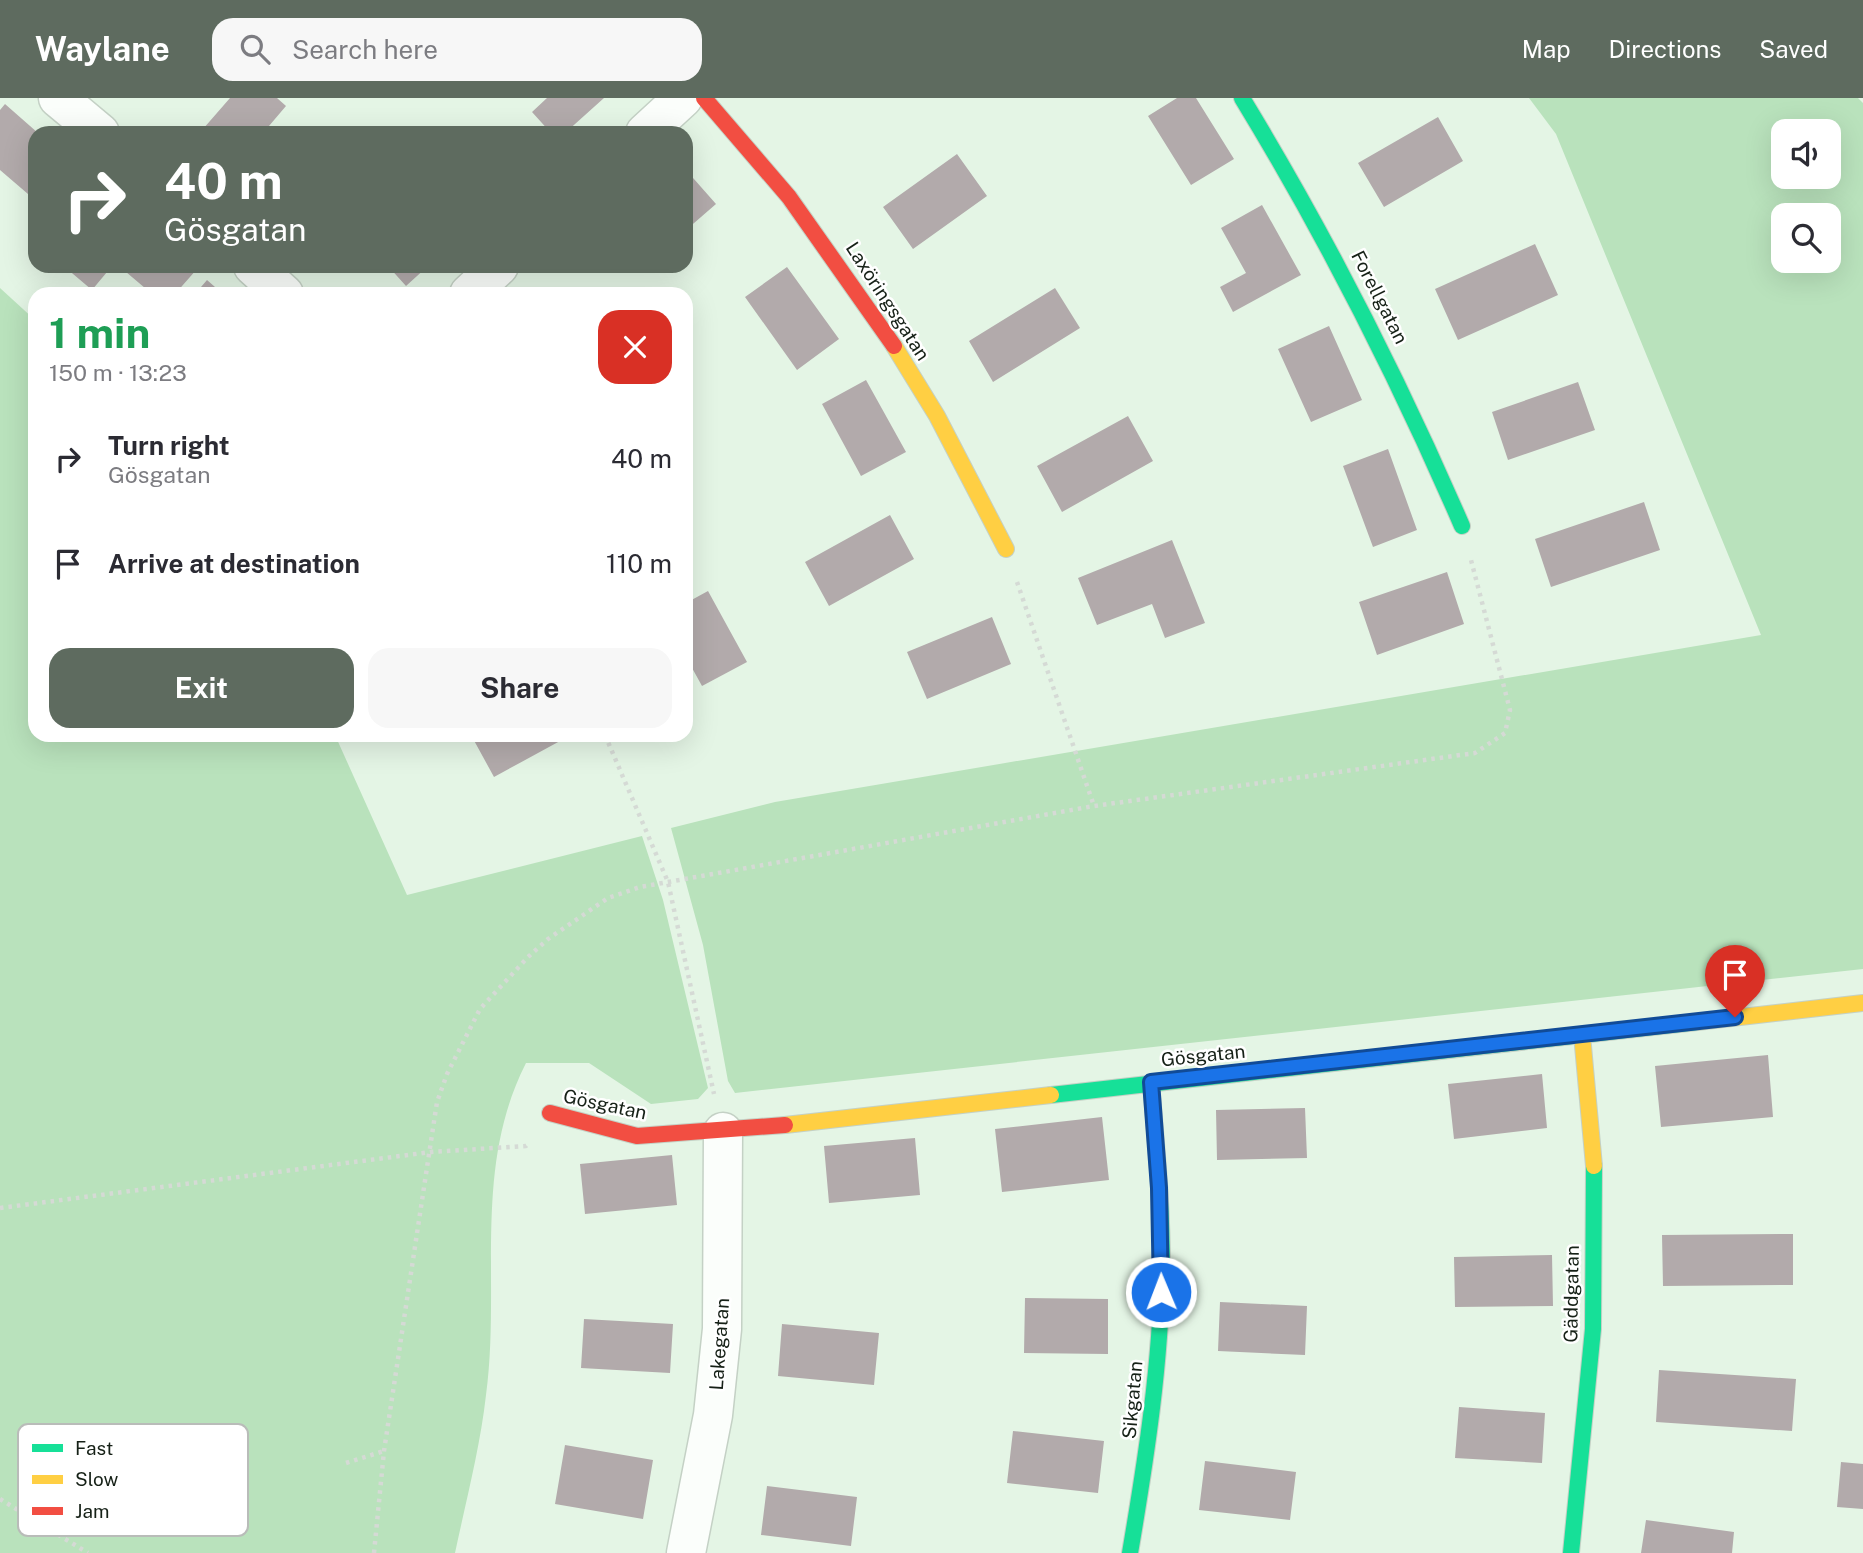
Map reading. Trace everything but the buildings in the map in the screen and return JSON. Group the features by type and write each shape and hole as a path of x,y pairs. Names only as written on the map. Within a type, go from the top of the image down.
{"street":[{"path":"58,98 92,126"},
{"path":"653,126 683,98"},
{"name":"Laxöringsgatan","path":"704,98 735,130 780,186 828,249 878,323 936,414 1006,549"},
{"name":"Forellgatan","path":"1242,98 1297,184 1370,321 1415,414 1462,526"},
{"path":"261,273 276,287"},
{"path":"476,287 492,273"},
{"name":"Gösgatan","path":"550,1113 637,1136 723,1132 1863,1003"},
{"name":"Gäddgatan","path":"1572,1553 1586,1440 1595,1192 1582,1035"},
{"name":"Sikgatan","path":"1130,1553 1147,1460 1161,1292 1159,1188 1151,1082"},
{"name":"Lakegatan","path":"686,1553 713,1415 722,1329 723,1132"}],"path":[{"path":"374,1553 384,1451 437,1102 480,1009 548,939 608,898 640,887 1094,806 1475,753 1504,733 1510,710 1462,526"},
{"path":"1006,549 1094,806"},
{"path":"609,742 668,882 723,1132"},
{"path":"0,1208 431,1152 526,1146 550,1113"},
{"path":"346,1463 384,1451"},
{"path":"0,1499 18,1510"},
{"path":"60,1536 88,1553"}],"green space":[{"path":"1529,98 1858,98 1863,103 1863,969 735,1093 728,1081 703,945 671,828 775,802 1761,635 1556,134"},
{"path":"0,288 28,314 28,742 338,742 407,895 642,836 663,900 708,1088 698,1099 651,1104 589,1063 526,1063 509,1103 499,1144 491,1227 490,1353 486,1395 455,1553 0,1553"}],"traffic: fast":[{"path":"1242,98 1332,255 1412,416 1462,526"},
{"path":"1051,1095 1697,1022"},
{"path":"1130,1553 1152,1411 1161,1304 1161,1222 1151,1082"},
{"path":"1571,1553 1593,1329 1594,1166"}],"traffic: slow":[{"path":"894,346 937,416 1006,549"},
{"path":"1697,1022 1863,1003"},
{"path":"1582,1035 1594,1166"},
{"path":"785,1125 1051,1095"}],"traffic: jam":[{"path":"704,98 789,197 894,346"},
{"path":"550,1113 637,1136 785,1125"}],"route":[{"path":"1161,1292 1159,1188 1151,1082 1735,1017"}]}
